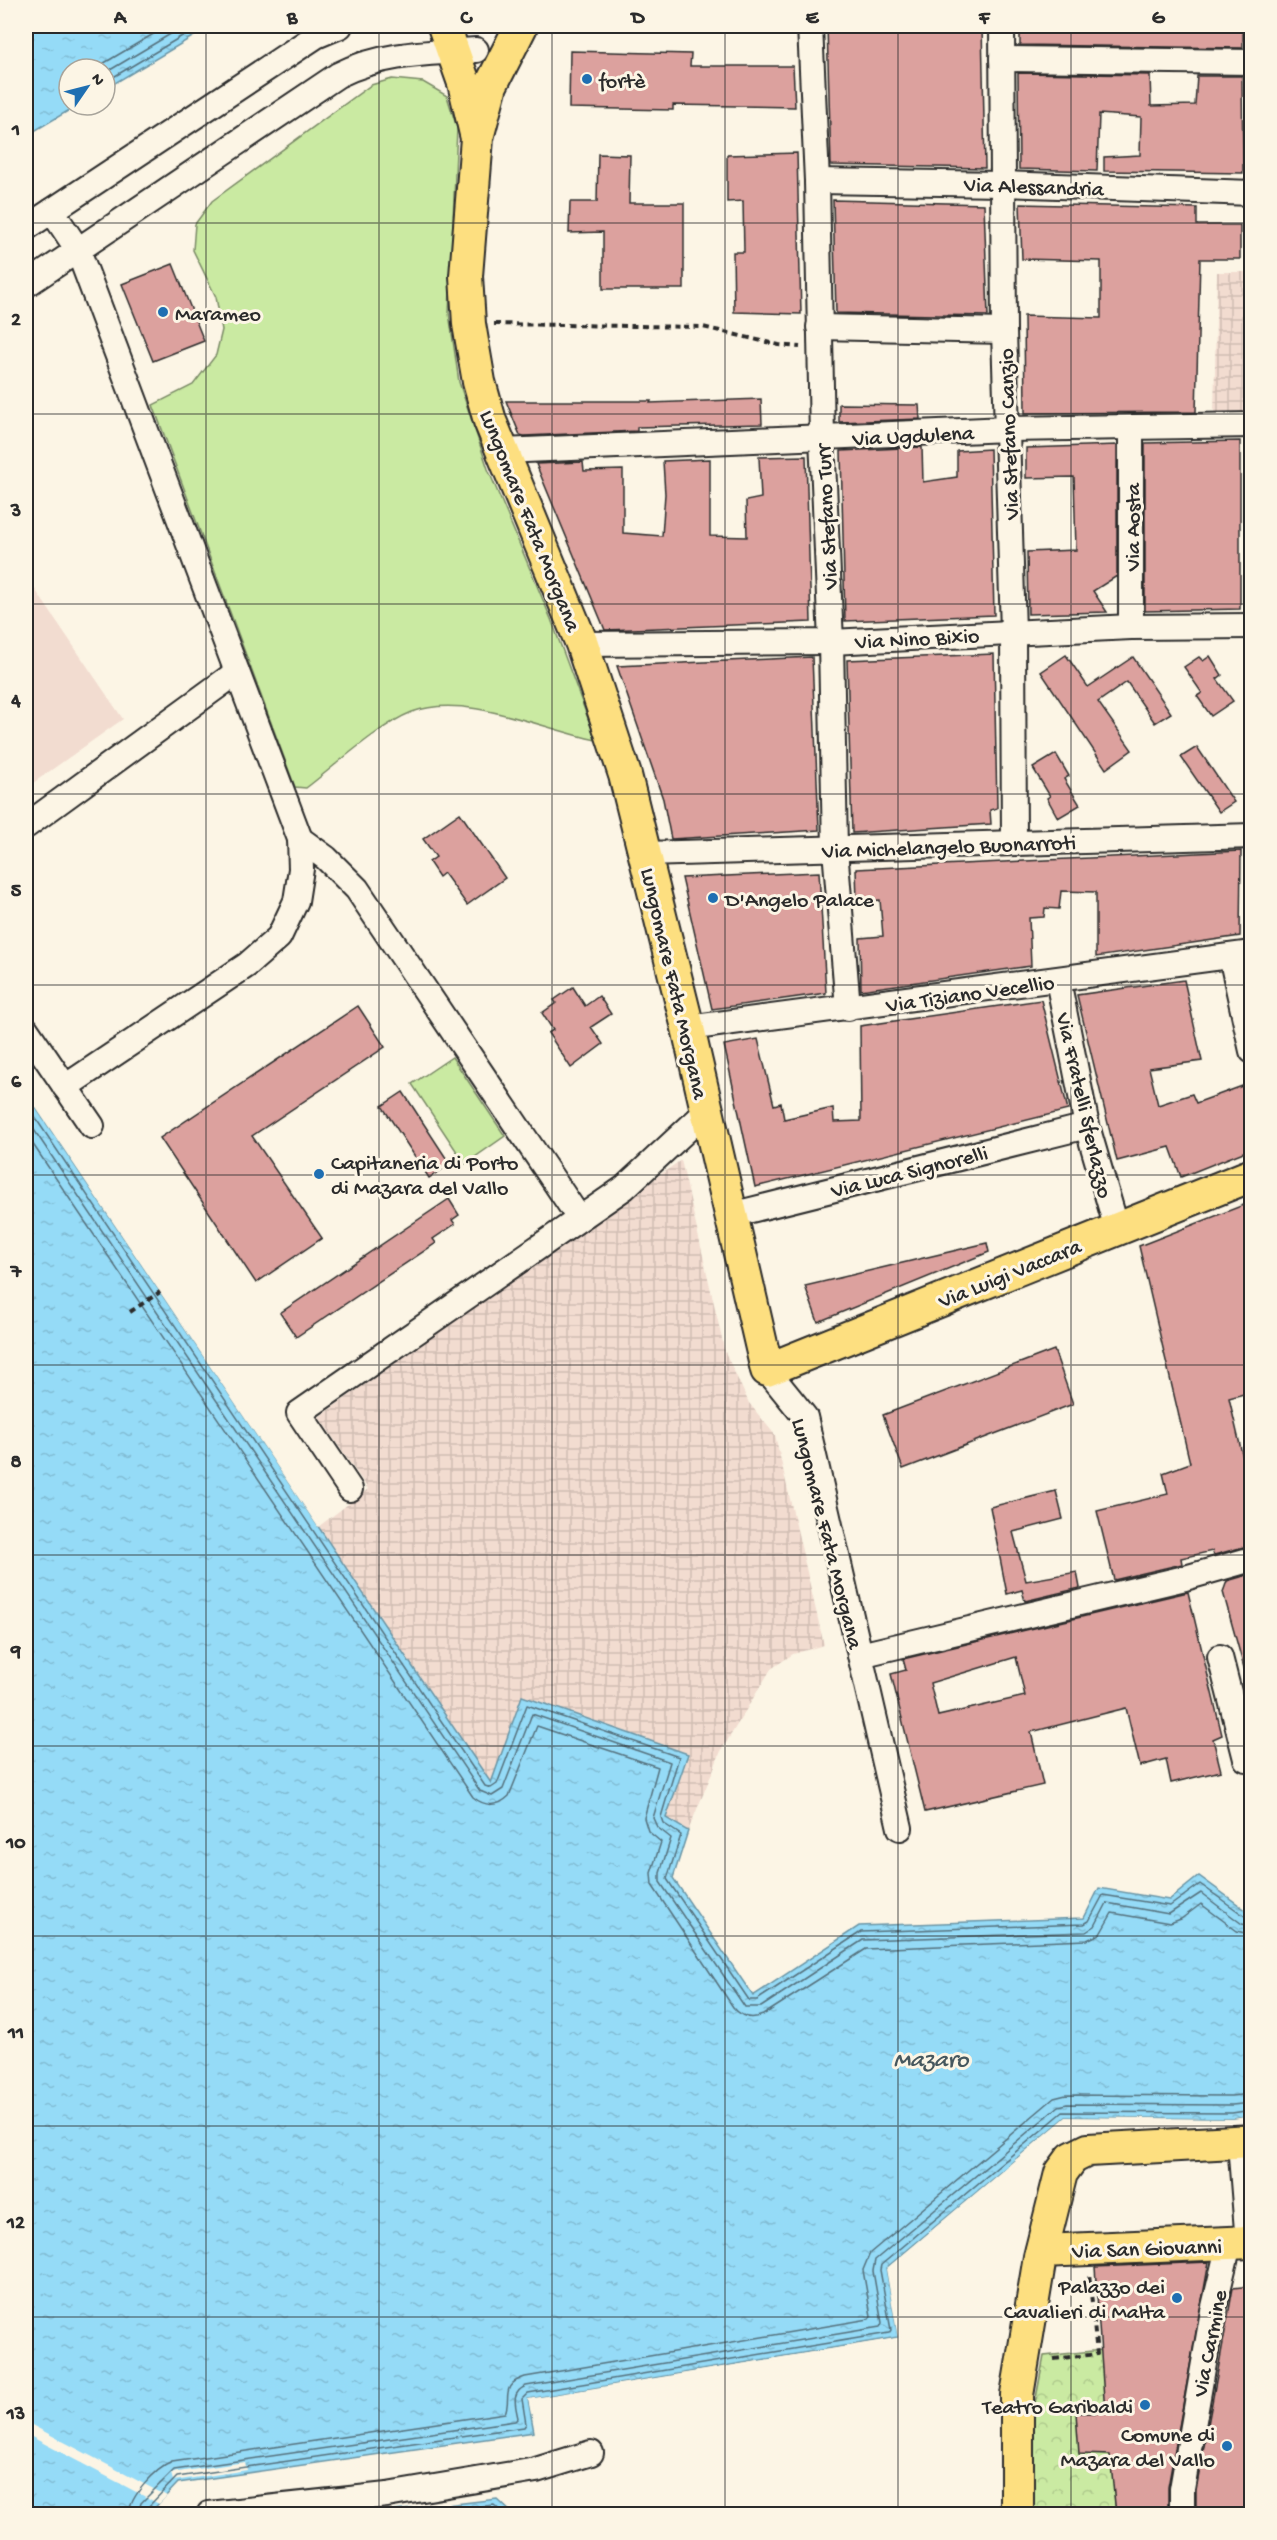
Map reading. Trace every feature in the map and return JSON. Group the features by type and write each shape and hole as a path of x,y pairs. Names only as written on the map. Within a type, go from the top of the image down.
{"main road":[{"path":"455,38 490,50 503,45 518,31"},
{"path":"477,138 491,85 518,31"},
{"path":"455,38 477,138"},
{"name":"Lungomare Fata Morgana","path":"477,138 465,276 479,382 490,421 582,644 625,775 688,1028 767,1370"},
{"name":"Via Luigi Vaccara","path":"767,1370 1251,1175"},
{"path":"1017,2514 1017,2395 1042,2251 1061,2173 1072,2158 1088,2150 1246,2142"},
{"name":"Via San Giovanni","path":"1042,2251 1243,2243"}],"street":[{"path":"26,228 316,36 340,26"},
{"name":"Via Stefano Turr","path":"810,26 817,181 822,438 831,642 835,849 848,1008"},
{"name":"Via Stefano Canzio","path":"1002,26 1004,331 1013,632 1014,842"},
{"path":"26,285 338,75 361,63 455,38"},
{"path":"1002,59 1251,62"},
{"name":"Via Alessandria","path":"817,181 1002,184 1251,193"},
{"path":"52,211 78,249 300,839 302,869 296,901 279,938 247,964 65,1087"},
{"path":"820,338 1004,331"},
{"name":"Via Ugdulena","path":"503,451 1007,429 1251,425"},
{"name":"Via Aosta","path":"1131,427 1131,627"},
{"name":"Via Nino Bixio","path":"582,644 831,642 1131,627 1251,626"},
{"path":"26,826 237,672"},
{"name":"Via Michelangelo Buonarroti","path":"646,854 1251,836"},
{"path":"300,839 326,858 357,889 579,1218"},
{"path":"1241,955 1251,1051"},
{"name":"Via Tiziano Vecellio","path":"688,1028 1241,955"},
{"name":"Via Fratelli Sferlazzo","path":"1058,980 1087,1126 1117,1229"},
{"path":"26,1029 92,1126"},
{"path":"350,1490 299,1413 624,1188 707,1111"},
{"name":"Via Luca Signorelli","path":"731,1215 1087,1126"},
{"name":"Lungomare Fata Morgana","path":"767,1370 805,1417 900,1828"},
{"path":"860,1655 1173,1581 1251,1559"},
{"path":"1220,1657 1249,1759"},
{"name":"Via Carmine","path":"1182,2514 1182,2489 1213,2311 1243,2243 1246,2142"},
{"path":"209,2514 398,2493 536,2470 591,2453"}],"path":[{"path":"470,324 703,327 778,345 820,338"},
{"path":"130,1311 160,1292"},
{"path":"1054,2359 1097,2354 1096,2313 1089,2277"}],"shaded area":[{"path":"1217,272 1251,272 1251,415 1214,414"},
{"path":"26,576 123,719 26,788"},
{"path":"681,1160 725,1352 749,1403 775,1435 824,1645 793,1654 771,1669 721,1751 688,1831 666,1818 688,1754 523,1696 491,1784 318,1527 368,1489 319,1417"}],"green space":[{"path":"392,79 423,82 447,96 457,128 449,313 459,382 488,469 551,619 596,740 504,714 456,706 433,707 399,718 372,736 306,788 295,787 153,405 193,385 216,355 222,330 216,297 193,250 195,224 212,201 371,85"},
{"path":"452,1057 505,1136 465,1164 412,1084"},
{"path":"1102,2350 1116,2514 1031,2514 1026,2451 1044,2356"}],"water":[{"path":"26,26 219,26 204,30 117,82 117,57 57,57 58,117 26,136"},
{"name":"Mazaro","path":"26,1093 491,1783 522,1696 688,1754 666,1818 688,1831 673,1878 753,1996 859,1926 1084,1918 1099,1888 1169,1900 1199,1876 1251,1914 1251,2116 1233,2119 1066,2117 886,2268 898,2337 528,2399 534,2432 178,2483 149,2514 26,2514"},
{"path":"497,2499 513,2514 369,2514"}],"pier":[{"path":"26,1090 320,1525 318,1527 26,1093"},
{"path":"1251,2116 1252,2119 1233,2122 1067,2120 889,2270 901,2337 899,2340 531,2401 534,2413 531,2414 528,2399 898,2338 886,2269 1066,2117 1233,2119"},
{"path":"26,2422 167,2496 159,2504 26,2434"},
{"path":"245,2462 247,2470 173,2481 171,2473"}],"building":[{"path":"827,26 982,26 985,168 831,165"},
{"path":"1020,26 1243,26 1243,48 1020,45"},
{"path":"570,51 691,54 690,66 793,66 795,107 673,105 673,110 569,108"},
{"path":"1018,73 1150,75 1151,106 1195,105 1197,76 1242,76 1243,173 1104,171 1104,157 1140,155 1141,117 1099,114 1097,171 1019,169"},
{"path":"797,153 801,314 734,312 733,252 744,252 743,201 727,202 727,155"},
{"path":"598,154 630,155 629,203 684,203 684,289 603,289 603,232 569,233 570,202 597,202"},
{"path":"833,200 984,204 988,316 836,313"},
{"path":"1020,204 1197,208 1197,225 1240,225 1240,259 1200,259 1196,412 1025,413 1024,316 1101,318 1101,261 1022,259"},
{"name":"Marameo","path":"173,264 204,341 153,361 122,284"},
{"path":"761,399 762,424 637,427 637,431 524,436 520,435 506,401 651,401 650,403"},
{"path":"839,404 919,405 920,419 839,422"},
{"path":"1240,441 1240,609 1145,611 1145,443"},
{"path":"1117,445 1117,576 1093,591 1107,612 1028,614 1027,552 1076,550 1074,477 1026,478 1026,448"},
{"path":"922,447 923,482 957,477 957,451 990,449 994,615 845,621 841,451"},
{"path":"806,456 811,622 605,630 536,464 583,462 584,471 623,470 623,533 662,536 665,494 663,461 710,459 710,536 747,537 746,501 761,498 759,457"},
{"path":"994,654 997,808 990,810 991,824 852,833 847,660"},
{"path":"1066,655 1088,687 1133,657 1171,713 1155,723 1127,682 1098,702 1132,750 1106,769 1041,672"},
{"path":"1210,656 1222,675 1217,679 1233,701 1211,716 1197,696 1202,693 1184,667 1199,657 1203,661"},
{"path":"812,657 819,830 671,839 663,799 617,666"},
{"path":"1197,747 1234,802 1219,812 1181,757"},
{"path":"1056,754 1069,776 1064,779 1080,805 1058,818 1047,798 1050,796 1033,768"},
{"path":"460,813 505,878 467,905 444,873 439,877 429,862 436,857 423,839"},
{"path":"1241,851 1240,936 1096,957 1096,892 1061,891 1059,909 1045,908 1044,917 1029,918 1031,966 861,990 860,938 883,936 880,900 857,902 856,869"},
{"path":"819,872 826,993 712,1009 682,878"},
{"path":"1184,980 1202,1061 1149,1068 1158,1105 1192,1094 1196,1103 1245,1085 1251,1106 1251,1149 1181,1177 1170,1147 1117,1161 1077,995"},
{"path":"573,987 585,1006 599,996 611,1014 591,1027 603,1044 571,1068 548,1033 553,1030 542,1013 556,1003 554,1000"},
{"path":"1041,1000 1068,1110 755,1187 724,1045 758,1039 774,1105 781,1103 784,1119 833,1108 834,1122 861,1121 860,1026"},
{"path":"358,1006 385,1047 252,1136 322,1238 256,1283 160,1138"},
{"path":"403,1092 450,1164 429,1178 382,1106"},
{"path":"449,1199 459,1215 452,1220 455,1224 433,1239 436,1243 296,1337 280,1313"},
{"path":"1251,1202 1251,1392 1229,1398 1251,1492 1251,1545 1214,1555 1212,1551 1181,1558 1182,1564 1114,1580 1097,1511 1168,1494 1163,1473 1190,1463 1139,1246"},
{"path":"987,1243 989,1252 818,1322 805,1286"},
{"path":"1054,1350 1073,1404 903,1469 883,1415"},
{"path":"1056,1491 1063,1519 1013,1532 1026,1581 1077,1572 1080,1588 1025,1601 1022,1590 1007,1594 990,1507"},
{"path":"1251,1574 1251,1675 1246,1675 1223,1592 1227,1581"},
{"path":"1188,1592 1222,1735 1213,1739 1221,1771 1171,1783 1166,1759 1140,1766 1126,1708 1031,1732 1043,1785 925,1812 891,1674 906,1670 903,1659","holes":["1016,1657 1025,1696 938,1716 930,1683"]},
{"path":"1209,2262 1168,2487 1168,2514 1116,2514 1110,2455 1079,2454 1076,2413 1105,2413 1095,2267"},
{"path":"1251,2286 1251,2514 1196,2514 1196,2490 1233,2288"}],"place":[{"name":"fortè","path":"587,79"},
{"name":"Marameo","path":"163,312"},
{"name":"D'Angelo Palace","path":"713,898"},
{"name":"Capitaneria di Porto di Mazara del Vallo","path":"319,1174"},
{"name":"Palazzo dei Cavalieri di Malta","path":"1177,2298"},
{"name":"Teatro Garibaldi","path":"1145,2405"},
{"name":"Comune di Mazara del Vallo","path":"1227,2446"}]}
